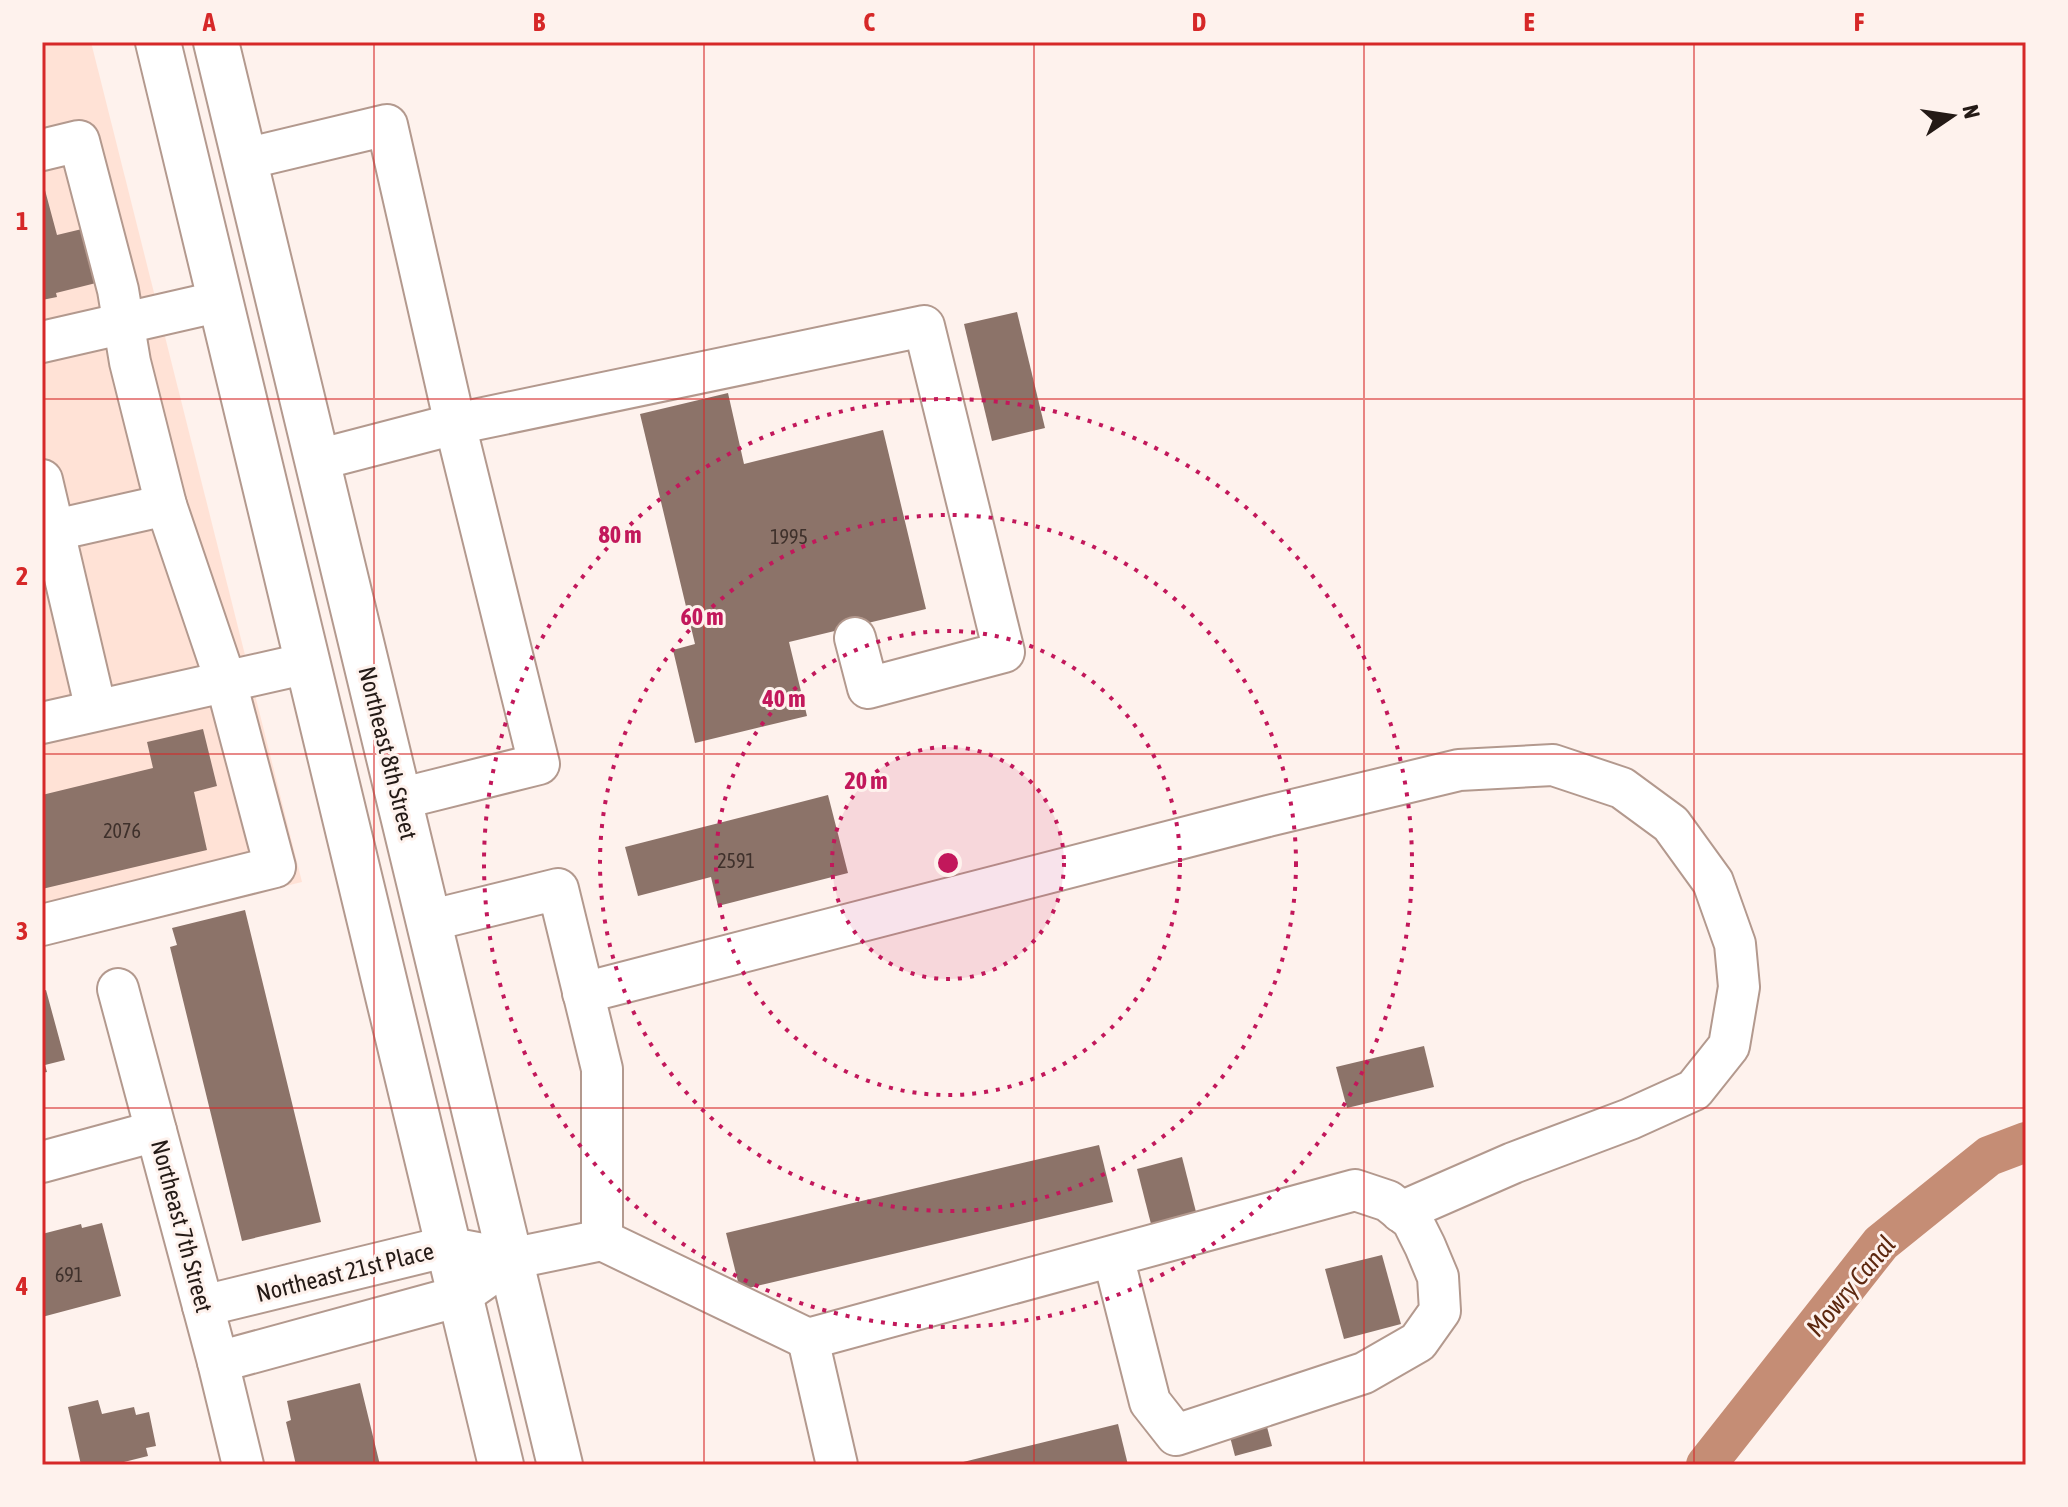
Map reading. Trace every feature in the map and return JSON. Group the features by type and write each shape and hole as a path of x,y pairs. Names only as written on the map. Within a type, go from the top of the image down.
{"main road":[{"path":"158,42 501,1465"},
{"name":"Northeast 8th Street","path":"216,42 560,1465"}],"street":[{"path":"245,159 387,125 455,424 539,764 399,799"},
{"path":"42,150 79,141 118,290 130,362 166,505 226,682 275,867 42,925"},
{"path":"42,342 221,301"},
{"path":"317,460 455,424 924,326 1004,652 868,688 855,638"},
{"path":"42,480 48,532 96,710"},
{"path":"48,532 166,505"},
{"path":"42,723 308,663"},
{"path":"583,993 1268,816 1459,770 1553,765 1622,788 1671,824 1713,882 1735,944 1739,987 1729,1046 1694,1090 1401,1212"},
{"path":"428,921 558,889 602,1069 602,1240"},
{"name":"Northeast 7th Street","path":"118,989 243,1465"},
{"path":"42,1162 156,1131"},
{"path":"218,1362 460,1296 510,1259 602,1240 808,1339 1355,1190 1388,1201 1412,1220 1438,1277 1440,1311 1418,1342 1364,1373 1176,1435 1150,1402 1113,1256"},
{"name":"Northeast 21st Place","path":"203,1306 449,1248 510,1259"},
{"path":"290,1285 304,1339"},
{"path":"808,1339 837,1465"}],"shaded area":[{"path":"42,42 91,42 302,882 42,945"}],"building":[{"path":"42,179 57,235 82,229 96,283 56,293 57,297 42,300"},
{"path":"1017,312 1045,428 992,441 964,324"},
{"path":"728,393 744,464 883,430 926,609 789,642 807,716 695,743 673,650 695,644 640,414"},
{"path":"203,729 217,786 194,792 207,850 42,889 42,795 153,768 147,742"},
{"path":"828,795 848,873 718,906 711,877 638,896 625,847"},
{"path":"245,910 321,1222 242,1241 170,947 177,945 172,928"},
{"path":"46,990 65,1060 45,1065 47,1072 42,1073 42,991"},
{"path":"1424,1046 1434,1087 1347,1108 1336,1067"},
{"path":"1099,1145 1113,1202 740,1290 726,1233"},
{"path":"1182,1157 1196,1212 1151,1224 1137,1169"},
{"path":"102,1223 121,1296 42,1317 42,1234 81,1224 82,1228"},
{"path":"1382,1255 1401,1324 1344,1339 1325,1269"},
{"path":"360,1383 380,1465 296,1465 286,1422 291,1420 287,1401"},
{"path":"98,1400 102,1414 134,1407 136,1415 149,1412 156,1446 146,1448 148,1456 112,1465 81,1465 68,1407"},
{"path":"1266,1423 1272,1446 1235,1456 1229,1433"},
{"path":"1118,1424 1128,1465 955,1465 955,1464"}],"waterway":[{"name":"Mowry Canal","path":"1706,1465 1881,1243 1989,1156 2026,1142"}]}
